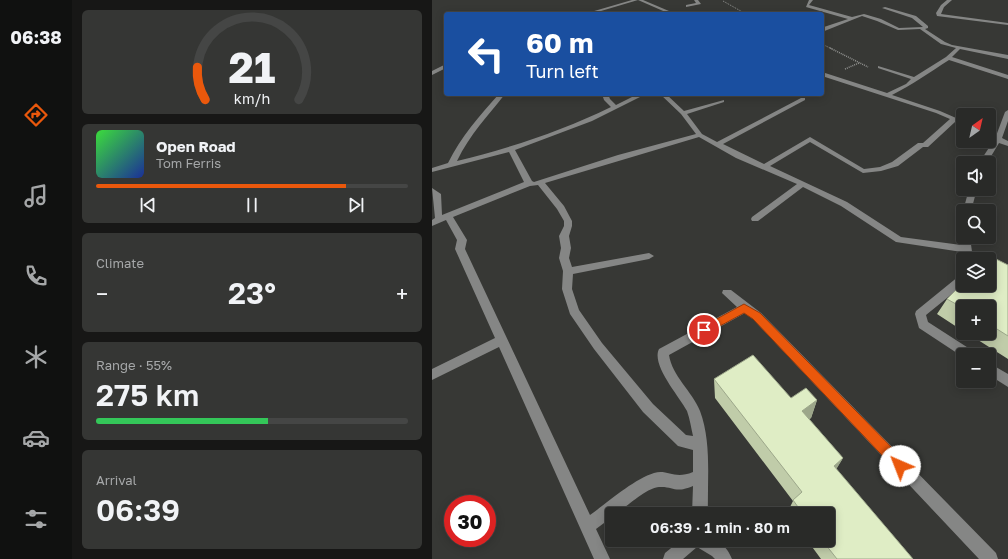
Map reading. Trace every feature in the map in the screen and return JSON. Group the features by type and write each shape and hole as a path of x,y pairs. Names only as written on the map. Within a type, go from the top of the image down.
{"street":[{"path":"592,12 635,0"},
{"path":"640,0 669,12"},
{"path":"687,6 699,4 696,0"},
{"path":"722,0 734,0"},
{"path":"811,0 807,6 851,18"},
{"path":"950,0 942,6 938,13 938,17 1008,24"},
{"path":"884,8 914,17 943,43 959,48 1008,57"},
{"path":"824,30 862,15 879,20 898,29 926,27"},
{"path":"888,95 908,85 948,58 959,48"},
{"path":"948,58 1008,76"},
{"path":"432,73 444,67"},
{"path":"882,67 915,79"},
{"path":"765,166 810,139 863,171 881,169 895,164 921,145 925,144 954,119 938,112 824,75"},
{"path":"452,164 461,146 478,121 500,96"},
{"path":"606,96 607,100 615,108"},
{"path":"432,170 511,149 570,128 639,96"},
{"path":"664,96 683,113 700,135 739,156 765,166 844,204 899,240 966,249"},
{"path":"718,144 803,99"},
{"path":"683,113 722,101"},
{"path":"987,156 998,139 1008,112"},
{"path":"440,220 492,197 529,183 534,184 621,157 700,135"},
{"path":"998,139 1008,144"},
{"path":"511,149 529,183"},
{"path":"540,182 561,208 568,221 568,226 564,236 566,248 564,258 568,271 567,289 574,310 598,346 648,408 683,441 700,444"},
{"path":"756,219 802,184"},
{"path":"432,190 437,194 438,216 440,220 462,240 460,249 602,559"},
{"path":"966,244 967,252"},
{"path":"568,271 649,256"},
{"path":"956,285 920,314 924,325 958,348"},
{"path":"727,293 744,308 757,316 990,559"},
{"path":"700,507 700,444 694,412 683,392 666,367 663,353 744,308"},
{"path":"432,375 501,341"},
{"path":"996,373 1008,381"},
{"path":"587,526 647,483 657,478 675,483 688,482 700,476"},
{"path":"671,559 685,547"},
{"path":"712,547 718,550 724,559"}],"path":[{"path":"722,0 743,12"},
{"path":"824,45 876,71 882,67"}],"building":[{"path":"996,259 1008,265 1008,336 996,328 996,300 956,300 956,304 947,299 956,290 956,292 996,292"},
{"path":"753,355 791,398 806,388 817,400 802,411 843,458 834,466 913,559 837,559 828,547 835,547 835,507 798,507 793,500 802,492 714,379"}],"route":[{"path":"704,330 744,308 757,316 900,466"}]}
